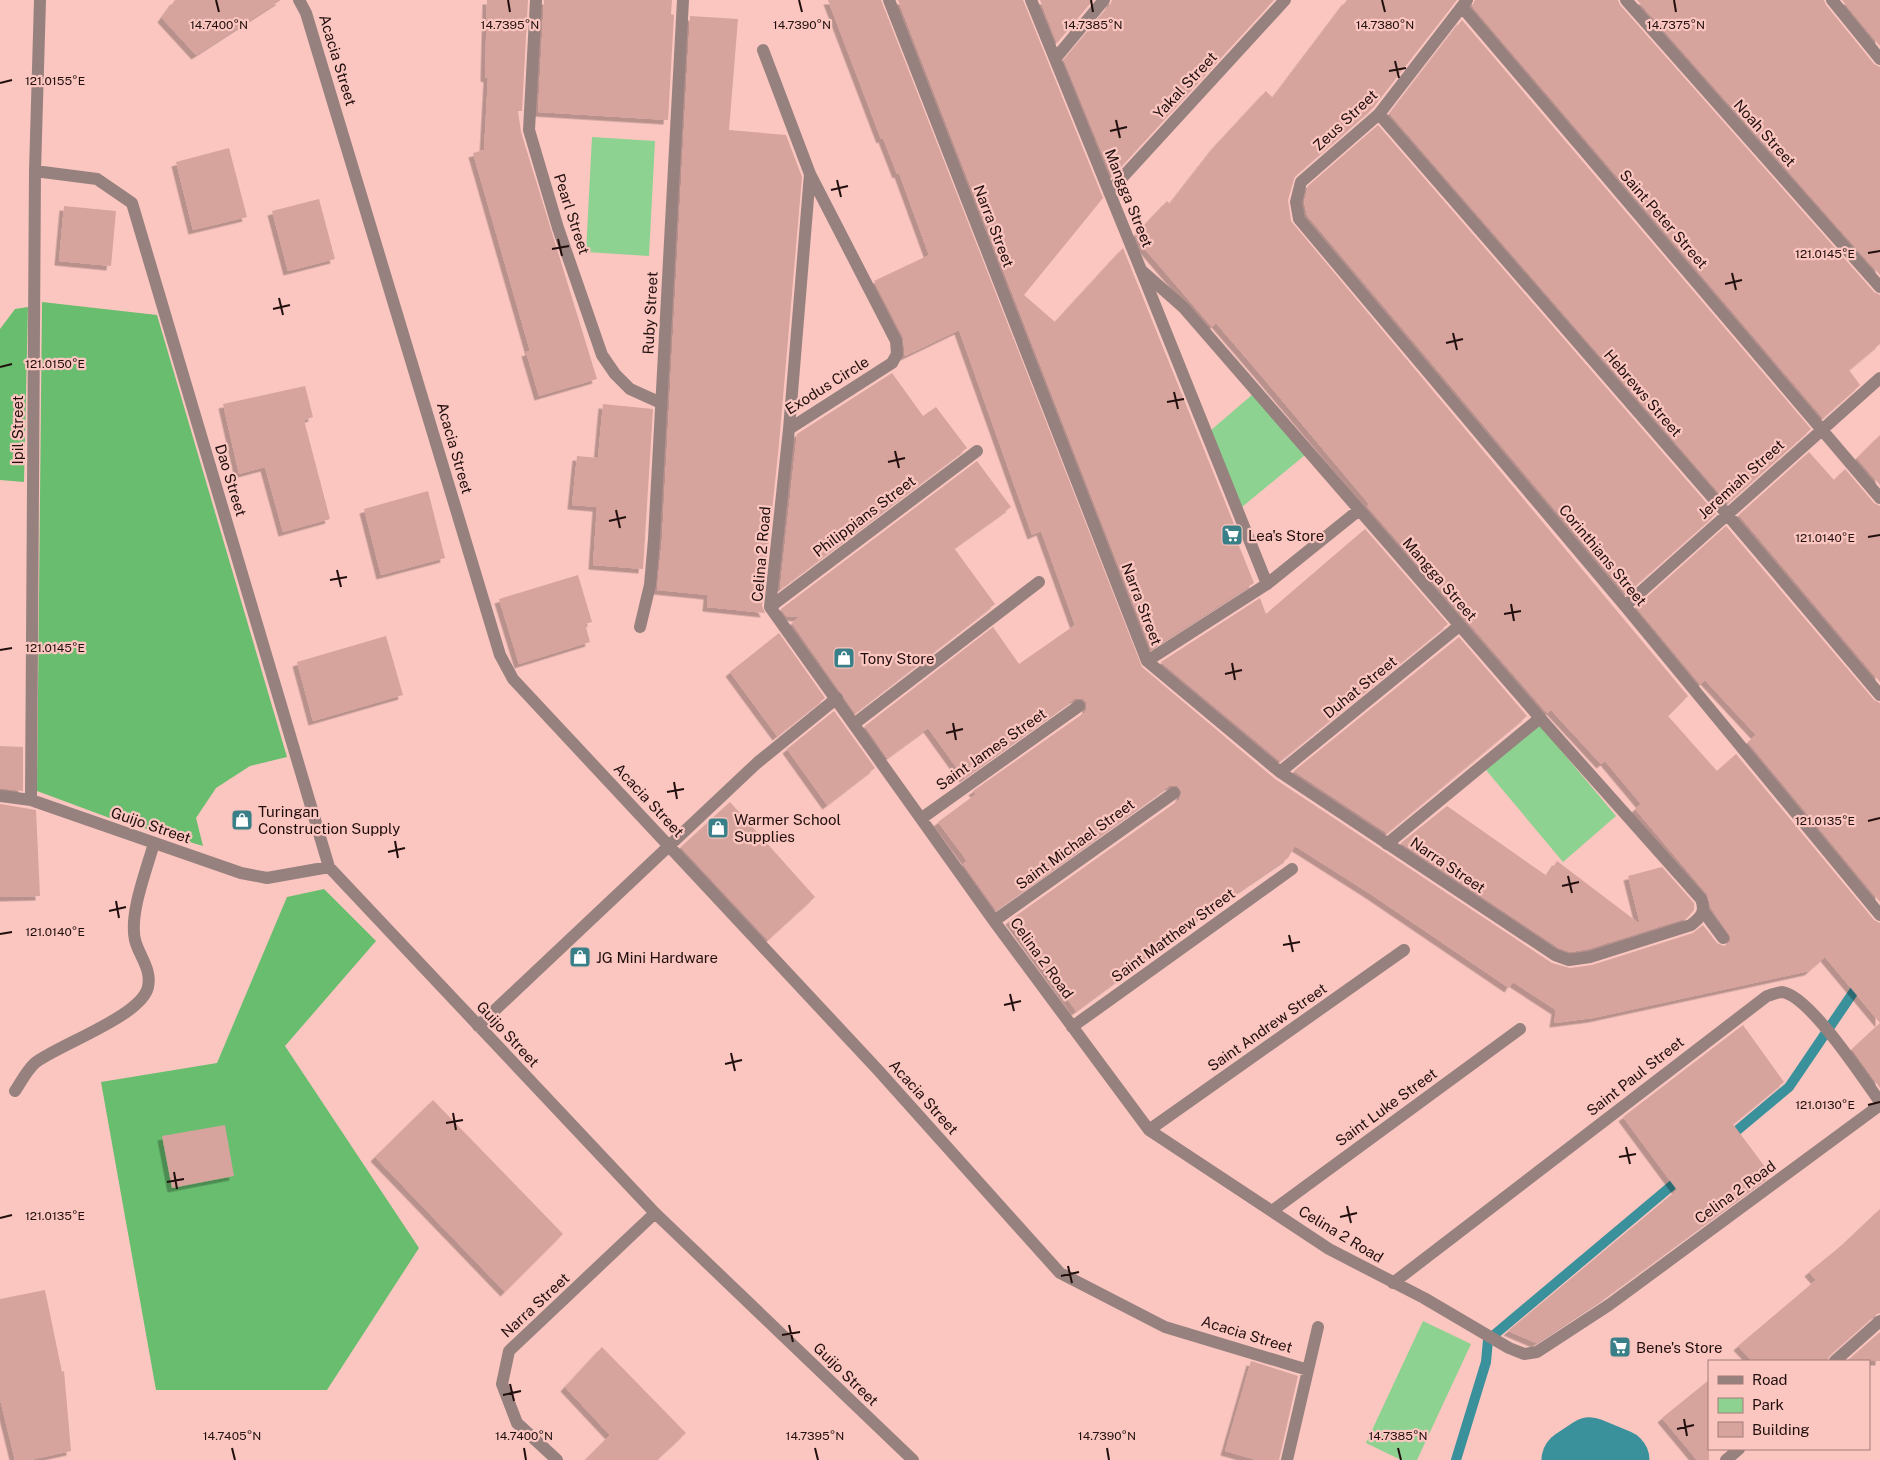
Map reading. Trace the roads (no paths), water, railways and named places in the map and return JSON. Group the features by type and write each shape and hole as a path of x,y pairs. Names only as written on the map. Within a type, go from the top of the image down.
{"street":[{"name":"Ipil Street","path":"31,800 35,171 40,0"},
{"name":"Acacia Street","path":"299,0 306,13 500,655 513,679 878,1070 1060,1273 1165,1327 1308,1370"},
{"name":"Pearl Street","path":"536,0 529,130 558,228 602,354 614,374 630,389 662,403"},
{"name":"Ruby Street","path":"640,627 650,585 662,403 683,0"},
{"name":"Narra Street","path":"888,0 1147,661 1280,772 1555,956 1570,960 1590,957 1691,925 1702,914"},
{"name":"Mangga Street","path":"1031,0 1267,584"},
{"path":"1055,59 1104,0"},
{"name":"Yakal Street","path":"1109,192 1285,0"},
{"name":"Noah Street","path":"1626,0 1880,287"},
{"path":"1832,0 1880,59"},
{"name":"Zeus Street","path":"1299,219 1296,202 1301,182 1379,114 1464,4"},
{"name":"Saint Peter Street","path":"1464,4 1880,498"},
{"name":"Exodus Circle","path":"763,50 810,174 896,341 897,354 892,363 789,429"},
{"name":"Hebrews Street","path":"1379,114 1726,513 1880,695"},
{"name":"Dao Street","path":"35,171 96,179 132,204 329,867"},
{"name":"Exodus Circle","path":"789,429 810,174"},
{"name":"Corinthians Street","path":"1299,219 1625,606 1880,915"},
{"name":"Mangga Street","path":"1141,270 1184,308 1459,626 1701,899 1702,914 1723,938"},
{"name":"Jeremiah Street","path":"1625,606 1726,513 1880,378"},
{"name":"Celina 2 Road","path":"789,429 770,607 837,698 994,921 1150,1130 1329,1249 1424,1298 1509,1348 1524,1354 1537,1352 1609,1305 1880,1103"},
{"name":"Philippians Street","path":"770,607 977,451"},
{"path":"1147,661 1267,584 1359,510"},
{"path":"854,724 1039,582"},
{"name":"Duhat Street","path":"1280,772 1459,626"},
{"path":"478,1026 757,763 837,698"},
{"name":"Saint James Street","path":"922,818 1079,706"},
{"path":"1387,844 1540,718"},
{"name":"Saint Michael Street","path":"994,921 1174,793"},
{"name":"Guijo Street","path":"0,796 31,800 241,873 267,878 287,877 329,867 655,1213 913,1460"},
{"path":"14,1090 35,1064 88,1035 136,1004 148,988 148,970 135,940 135,916 154,843"},
{"name":"Saint Matthew Street","path":"1072,1027 1292,869"},
{"name":"Saint Andrew Street","path":"1150,1130 1404,950"},
{"name":"Saint Paul Street","path":"1393,1283 1767,996 1782,992 1798,999 1814,1014 1880,1103"},
{"name":"Saint Luke Street","path":"1272,1211 1520,1029"},
{"name":"Narra Street","path":"557,1460 517,1423 502,1384 509,1352 655,1213"},
{"path":"1836,1360 1880,1321"},
{"path":"1287,1460 1318,1326"},
{"path":"1726,1460 1738,1450"}],"waterway":[{"path":"1728,1138 1789,1087 1861,981"},
{"path":"1456,1460 1486,1362 1488,1340 1682,1177"},
{"path":"1572,1460 1590,1448 1619,1460"}],"place":[{"name":"Lea's Store","path":"1232,535"},
{"name":"Tony Store","path":"844,658"},
{"name":"Turingan Construction Supply","path":"242,820"},
{"name":"Warmer School Supplies","path":"718,828"},
{"name":"JG Mini Hardware","path":"580,957"},
{"name":"Bene's Store","path":"1620,1347"}]}
